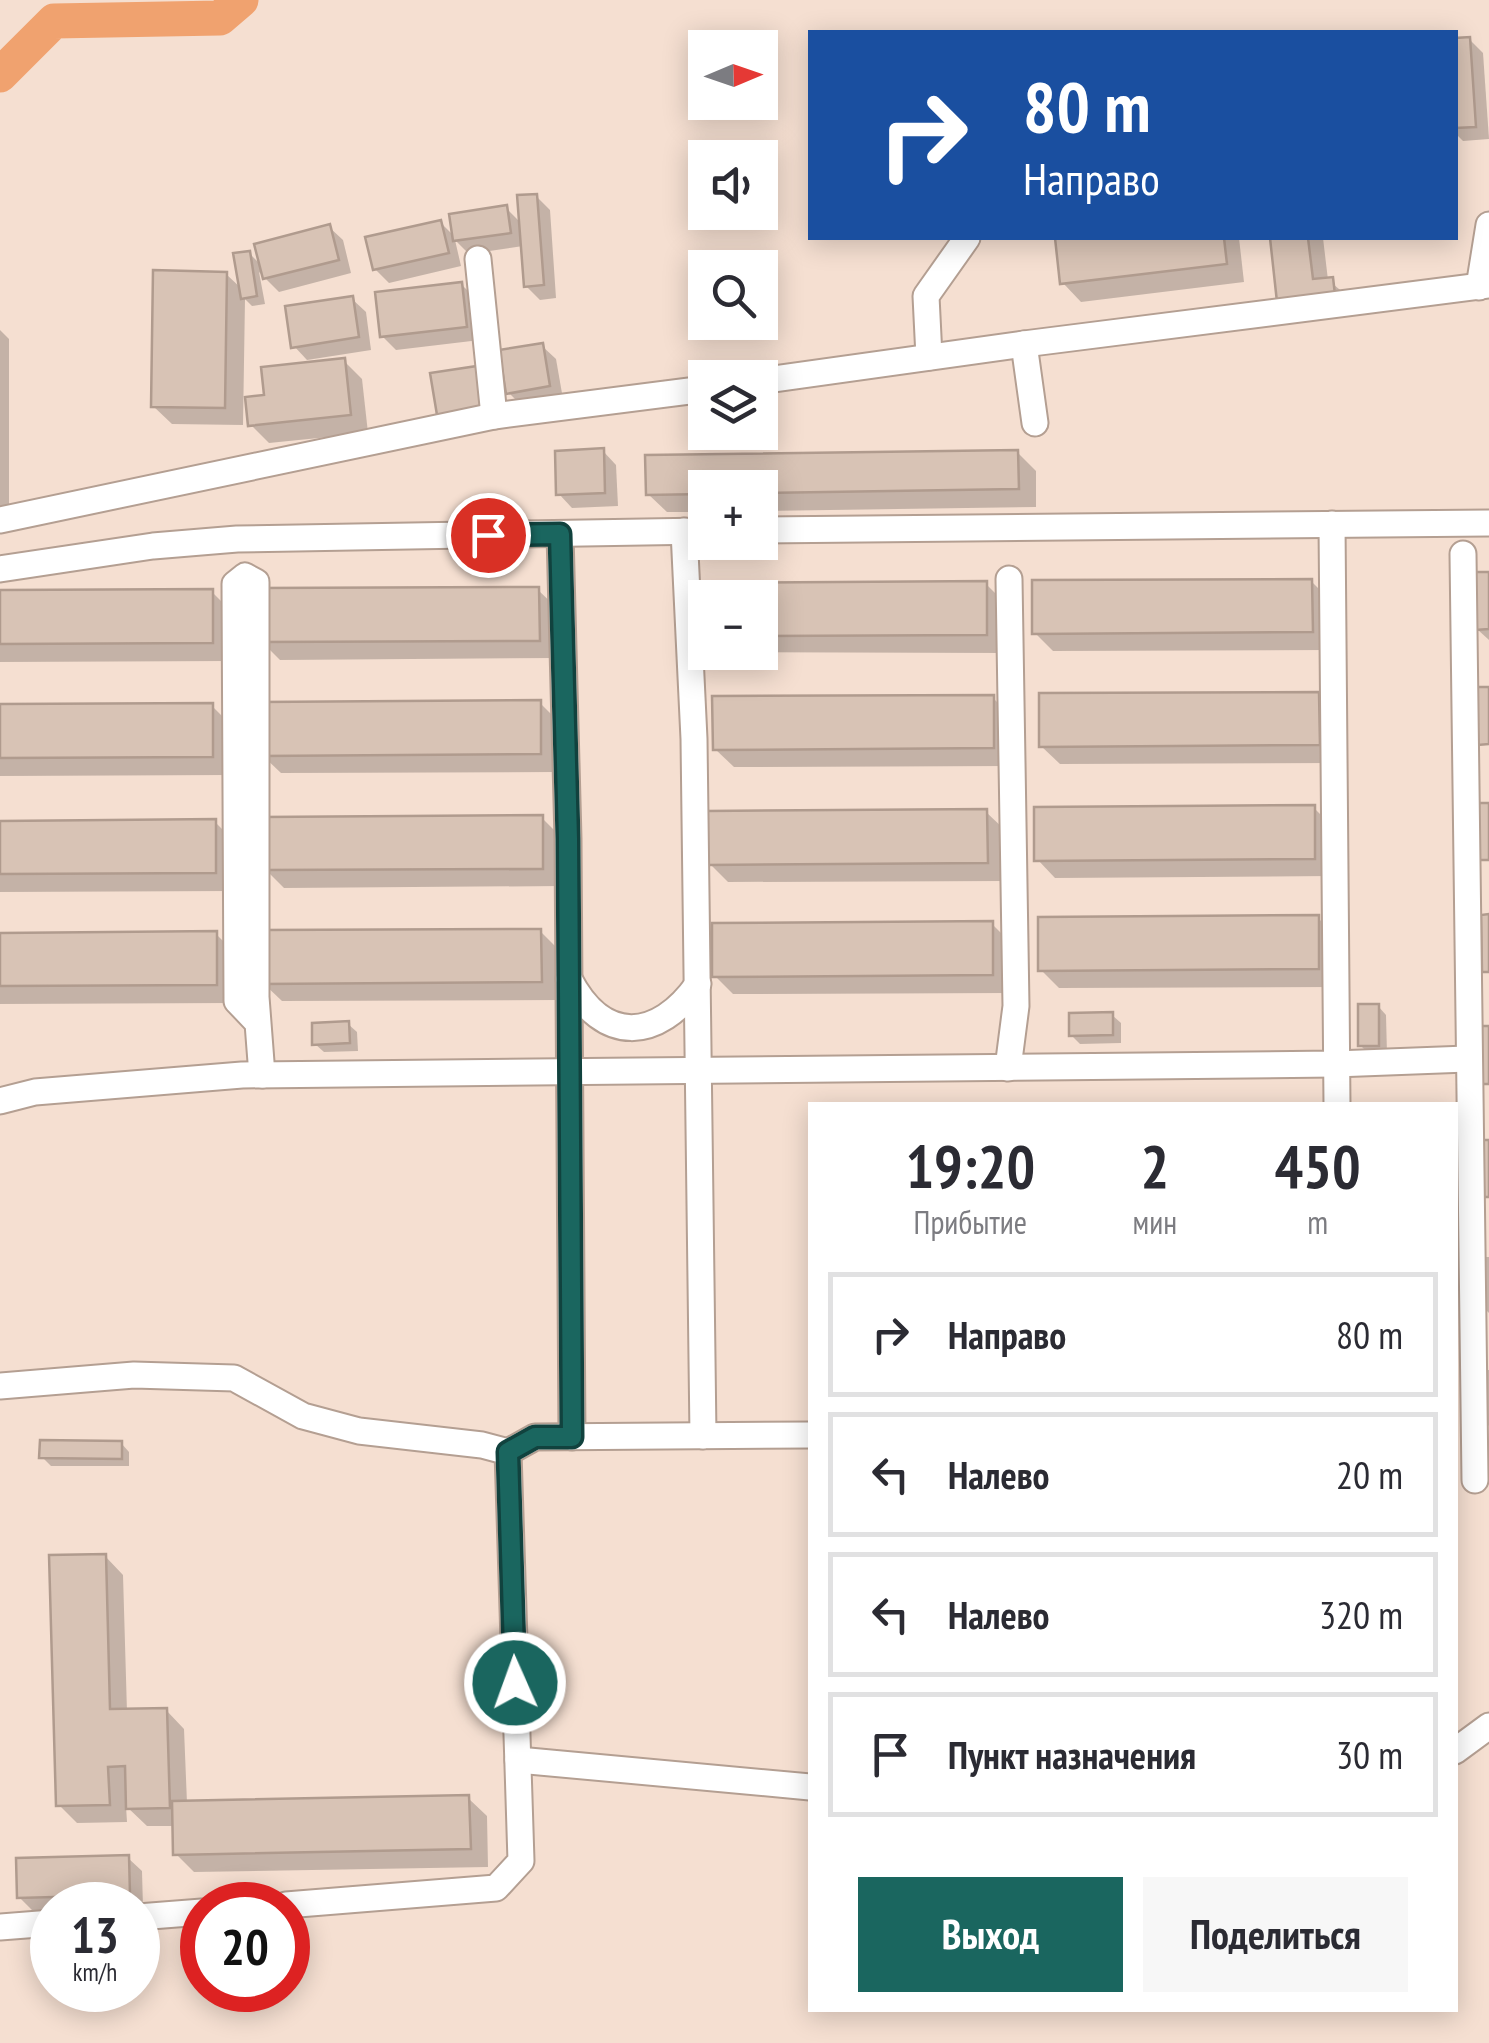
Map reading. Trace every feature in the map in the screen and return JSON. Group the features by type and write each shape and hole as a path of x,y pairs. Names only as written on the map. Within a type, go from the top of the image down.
{"lane":[{"path":"778,378 1484,286 1489,225"},
{"path":"929,357 926,296 966,240"},
{"path":"478,260 494,416"},
{"path":"1024,344 1035,423"},
{"path":"0,520 494,416 688,390"},
{"path":"778,530 1489,523"},
{"path":"1332,524 1337,1102"},
{"path":"0,569 152,546 237,539 688,531"},
{"path":"560,534 569,979 572,1437"},
{"path":"1463,554 1473,1480"},
{"path":"694,560 703,1436"},
{"path":"258,1023 236,1000 235,584 245,576 256,582 258,1023 262,1075"},
{"path":"1008,1068 1016,1006 1009,579"},
{"path":"569,979 581,1002 601,1019 619,1026 642,1027 667,1019 684,1005 698,984"},
{"path":"0,1100 35,1092 262,1075 1467,1060"},
{"path":"0,1386 134,1375 234,1378 303,1416 340,1426 508,1452 535,1437 808,1434"},
{"path":"310,1903 496,1888 520,1861 508,1452"},
{"path":"1458,1748 1489,1726"},
{"path":"518,1760 808,1787"},
{"path":"0,1927 30,1925"}],"building":[{"path":"1470,37 1476,127 1458,128 1458,38"},
{"path":"537,194 544,285 524,287 517,195"},
{"path":"507,205 511,233 453,241 449,214"},
{"path":"441,220 449,253 373,270 365,237"},
{"path":"330,224 339,260 263,279 254,244"},
{"path":"1055,240 1224,240 1227,264 1060,284"},
{"path":"1270,240 1308,240 1313,279 1333,277 1335,295 1277,302"},
{"path":"250,251 257,296 241,299 233,253"},
{"path":"153,270 227,272 225,408 151,407"},
{"path":"462,282 467,327 380,337 375,292"},
{"path":"353,296 359,337 291,348 285,306"},
{"path":"543,343 550,386 506,394 499,350"},
{"path":"345,358 351,415 248,426 245,397 264,395 261,367"},
{"path":"477,366 483,408 437,415 430,373"},
{"path":"604,448 605,493 556,495 555,451"},
{"path":"1018,450 1019,489 778,493 778,470 688,470 688,494 646,495 645,455"},
{"path":"1474,572 1489,572 1489,629 1475,630"},
{"path":"1312,579 1313,632 1032,634 1032,580"},
{"path":"987,581 987,635 778,636 778,582"},
{"path":"539,587 540,641 259,642 258,588"},
{"path":"213,589 213,643 0,644 0,590"},
{"path":"1477,687 1489,687 1489,744 1478,745"},
{"path":"1319,692 1320,745 1039,747 1039,693"},
{"path":"994,695 994,748 713,750 712,696"},
{"path":"541,700 541,754 260,756 259,702"},
{"path":"213,703 213,757 0,758 0,704"},
{"path":"1476,803 1489,803 1489,860 1477,860"},
{"path":"1315,805 1315,859 1034,861 1034,807"},
{"path":"987,809 988,863 707,865 707,811"},
{"path":"543,815 543,869 263,870 262,817"},
{"path":"216,819 216,873 0,874 0,821"},
{"path":"1489,914 1489,972 1482,972 1481,915"},
{"path":"1319,915 1319,969 1038,971 1038,917"},
{"path":"993,921 993,975 712,977 712,923"},
{"path":"541,929 542,982 261,984 261,930"},
{"path":"217,931 217,985 0,986 0,933"},
{"path":"1358,1004 1379,1004 1379,1046 1358,1046"},
{"path":"1113,1012 1113,1035 1069,1036 1069,1013"},
{"path":"349,1021 350,1043 312,1045 312,1023"},
{"path":"1479,1026 1489,1026 1489,1084 1480,1084"},
{"path":"1483,1140 1489,1140 1489,1197 1484,1197"},
{"path":"40,1440 122,1441 122,1459 39,1458"},
{"path":"106,1554 110,1709 167,1708 170,1808 126,1809 125,1766 108,1767 110,1805 56,1806 49,1555"},
{"path":"469,1795 471,1849 173,1855 172,1801"},
{"path":"129,1855 130,1882 30,1882 30,1898 17,1898 16,1858"}],"waterway":[{"path":"0,75 54,21 220,18 241,0"}],"route":[{"path":"488,535 560,534 568,839 572,1437 535,1437 508,1452 515,1683"}]}
